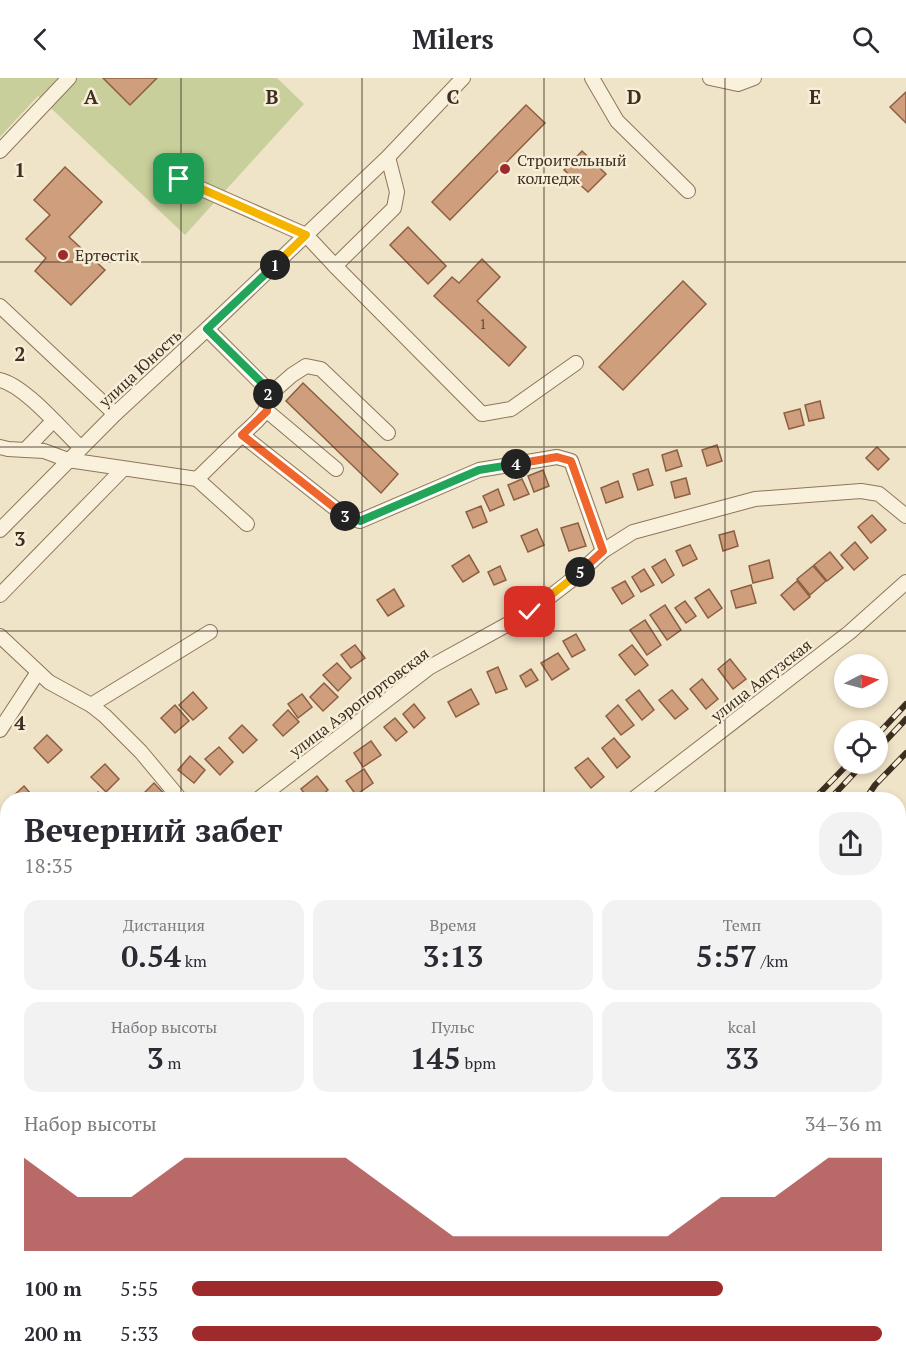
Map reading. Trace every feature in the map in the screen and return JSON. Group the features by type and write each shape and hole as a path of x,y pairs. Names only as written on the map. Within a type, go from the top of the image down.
{"street":[{"path":"0,151 69,78"},
{"name":"улица Юность","path":"0,530 80,447 388,157 463,78"},
{"path":"592,78 617,121 688,191"},
{"path":"710,78 738,84 754,78"},
{"path":"334,266 394,208 397,192 388,157"},
{"path":"179,179 306,235 482,414 510,409 576,363"},
{"path":"0,306 115,414"},
{"path":"207,329 266,387 267,403 336,469"},
{"path":"197,479 242,435 292,375 306,366 321,369 388,432"},
{"path":"0,380 13,385 25,394 80,447"},
{"path":"26,450 53,421"},
{"path":"242,435 346,517 360,521 479,470 557,457 571,461 603,551"},
{"path":"0,447 44,451 68,460 197,479 247,524"},
{"path":"0,595 123,469"},
{"name":"улица Аэропортовская","path":"267,792 430,667 530,612 569,582 603,551 633,532 755,499 861,491 879,494 906,516"},
{"name":"улица Аягузская","path":"642,792 850,632 906,582"},
{"path":"91,705 210,632"},
{"path":"0,636 49,682 91,705 141,752 174,792"},
{"path":"0,730 38,672"}],"green space":[{"path":"0,78 277,78 304,104 185,235 38,96 0,137"}],"building":[{"path":"103,78 157,78 130,105"},
{"path":"906,92 906,123 890,107"},
{"path":"526,105 545,123 450,220 432,202"},
{"path":"582,151 606,174 588,192 564,170"},
{"path":"65,167 102,202 69,237 105,270 71,305 35,271 46,258 26,239 50,215 34,200"},
{"path":"408,227 446,266 428,284 390,245"},
{"path":"482,259 500,277 477,301 526,347 509,366 434,296 452,277 459,283"},
{"path":"683,281 706,304 623,390 599,367"},
{"path":"303,383 398,474 381,493 286,401"},
{"path":"820,401 824,418 809,421 805,405"},
{"path":"800,409 804,425 789,429 784,413"},
{"path":"717,445 722,461 707,466 702,450"},
{"path":"877,447 889,459 878,470 866,458"},
{"path":"677,450 682,466 666,471 662,455"},
{"path":"648,469 653,485 638,490 633,474"},
{"path":"543,470 549,486 534,492 528,476"},
{"path":"686,478 690,494 675,498 671,482"},
{"path":"522,479 529,494 514,500 508,485"},
{"path":"618,481 623,497 606,503 601,488"},
{"path":"498,489 504,505 490,511 483,496"},
{"path":"481,506 487,522 473,528 466,512"},
{"path":"872,515 886,530 871,543 858,527"},
{"path":"578,523 586,546 569,551 561,528"},
{"path":"537,529 544,545 528,552 521,536"},
{"path":"734,531 738,546 723,551 719,535"},
{"path":"855,542 868,558 854,570 841,555"},
{"path":"690,545 697,559 683,566 676,551"},
{"path":"830,552 843,568 827,581 814,565"},
{"path":"469,555 479,572 463,582 452,566"},
{"path":"665,559 674,575 662,583 652,567"},
{"path":"769,560 773,578 753,583 749,566"},
{"path":"500,566 506,580 494,585 488,572"},
{"path":"813,566 826,581 810,595 797,579"},
{"path":"644,569 654,585 641,592 632,577"},
{"path":"625,581 634,596 622,604 612,588"},
{"path":"797,581 810,597 794,610 781,595"},
{"path":"751,585 756,603 736,608 731,591"},
{"path":"394,589 404,606 388,616 377,600"},
{"path":"709,589 722,608 708,618 695,598"},
{"path":"685,601 696,616 686,623 675,608"},
{"path":"665,605 681,630 667,640 650,615"},
{"path":"645,620 661,645 647,655 630,630"},
{"path":"576,634 585,650 572,657 563,641"},
{"path":"355,645 365,658 351,668 341,655"},
{"path":"632,645 648,665 635,675 619,655"},
{"path":"558,653 569,669 552,680 541,663"},
{"path":"730,659 746,679 733,689 718,669"},
{"path":"337,663 351,678 338,691 323,675"},
{"path":"498,667 507,689 496,693 487,672"},
{"path":"531,669 538,680 526,687 520,676"},
{"path":"702,679 718,699 706,709 690,689"},
{"path":"324,683 338,697 323,711 310,697"},
{"path":"471,689 479,704 456,717 448,702"},
{"path":"639,690 654,710 642,720 626,700"},
{"path":"672,690 688,709 675,719 659,700"},
{"path":"193,692 207,708 193,720 179,705"},
{"path":"302,694 312,707 298,718 288,704"},
{"path":"414,704 425,718 414,728 403,714"},
{"path":"175,705 189,721 175,733 161,718"},
{"path":"618,705 634,725 621,735 606,716"},
{"path":"288,710 299,722 283,736 273,725"},
{"path":"395,718 407,732 396,741 384,727"},
{"path":"242,725 257,740 243,753 229,738"},
{"path":"47,735 62,750 48,763 34,748"},
{"path":"614,738 630,757 617,768 602,748"},
{"path":"371,741 381,755 363,767 354,753"},
{"path":"219,747 233,762 220,775 205,759"},
{"path":"190,756 205,770 194,783 178,770"},
{"path":"588,758 604,777 591,788 575,768"},
{"path":"105,764 119,779 106,792 91,777"},
{"path":"364,769 373,783 360,792 354,792 346,781"},
{"path":"317,776 328,790 326,792 303,792 301,789"},
{"path":"154,783 162,792 145,792"},
{"path":"24,786 29,792 18,792"}],"railway":[{"path":"888,723 906,704"},
{"path":"888,738 906,719"},
{"path":"870,792 906,753"},
{"path":"821,792 838,774"},
{"path":"837,792 854,774"}],"place":[{"name":"Строительный колледж","path":"505,169"},
{"name":"Ертөстіқ","path":"63,255"}],"route":[{"path":"179,179 306,235 207,329 266,387 267,411 242,435 346,517 360,521 479,470 557,457 571,461 603,551 569,582 530,612"}]}
